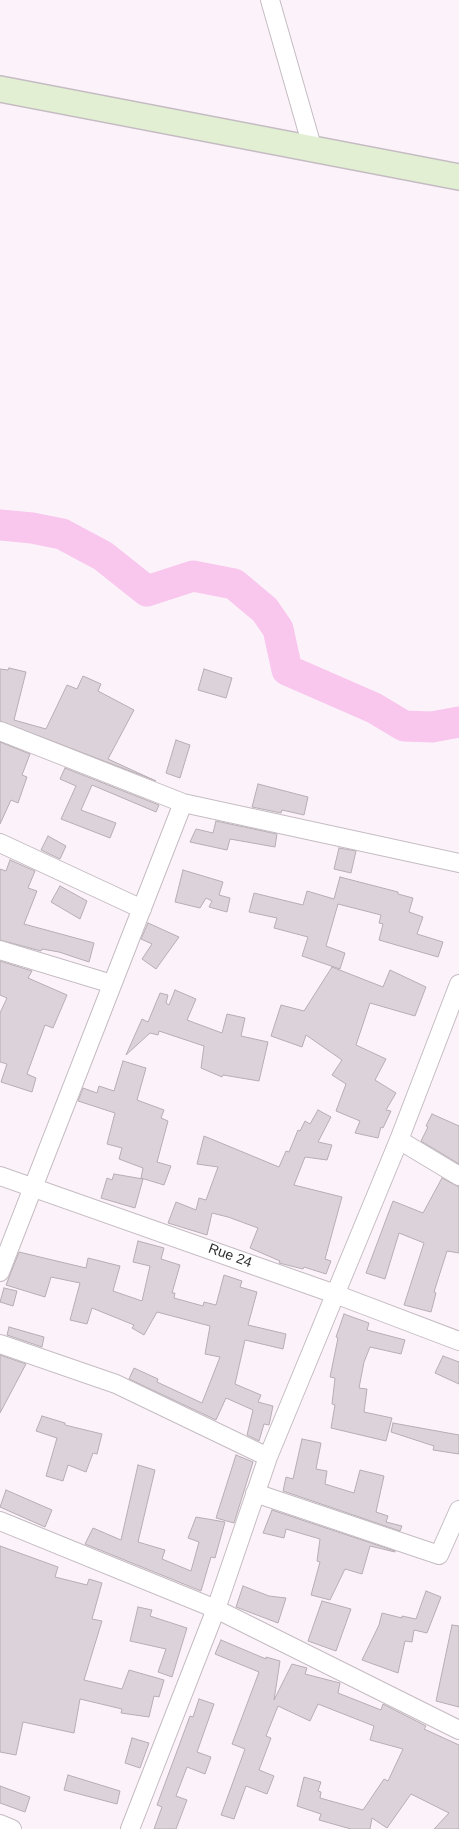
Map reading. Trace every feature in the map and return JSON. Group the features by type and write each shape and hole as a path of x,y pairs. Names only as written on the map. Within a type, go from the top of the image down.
{"main road":[{"path":"0,89 459,177"}],"street":[{"path":"270,0 313,150"},
{"path":"0,731 183,803 459,863"},
{"path":"0,1272 183,803"},
{"path":"0,842 142,909"},
{"path":"0,950 112,984"},
{"path":"130,1829 216,1609 268,1457 399,1140 459,984"},
{"path":"399,1140 459,1176"},
{"name":"Rue 24","path":"0,1176 34,1186 335,1294 459,1341"},
{"path":"0,1344 116,1384 268,1457"},
{"path":"255,1492 439,1555 459,1510"},
{"path":"0,1521 216,1609 459,1730"},
{"path":"0,1824 12,1829"}],"building":[{"path":"9,668 26,672 14,720 46,729 67,685 77,689 83,676 101,684 98,691 134,710 108,759 156,781 0,721 0,669 8,670"},
{"path":"204,669 232,678 226,698 198,690"},
{"path":"176,740 190,745 180,778 166,773"},
{"path":"0,742 30,754 22,775 27,777 18,803 11,800 0,824"},
{"path":"65,768 159,805 156,812 92,785 81,810 116,823 110,838 61,819 76,786 60,779"},
{"path":"258,784 308,797 304,815 282,810 281,813 252,807"},
{"path":"216,821 277,834 275,847 230,839 227,850 190,842 196,829 213,833"},
{"path":"48,836 66,846 60,859 41,850"},
{"path":"339,848 356,851 351,873 334,869"},
{"path":"10,860 35,871 28,888 37,891 24,924 94,943 89,962 59,952 42,949 41,951 0,940 0,869 6,871"},
{"path":"183,870 223,882 219,895 230,898 227,912 209,907 212,901 206,898 200,908 175,902"},
{"path":"340,877 398,892 398,894 413,898 409,912 423,917 417,934 443,942 438,957 379,940 383,924 379,923 381,915 338,904 326,946 345,953 340,969 302,956 308,937 274,928 277,918 249,912 254,893 303,905 307,891 334,899"},
{"path":"60,886 87,901 80,919 51,902"},
{"path":"148,923 179,937 156,969 142,959 152,944 141,939"},
{"path":"0,961 32,971 28,978 67,995 53,1028 45,1025 27,1074 36,1078 32,1092 1,1082 7,1064 0,1062 0,1013 7,998 0,995"},
{"path":"332,967 383,987 390,970 426,987 415,1016 370,1003 356,1045 386,1059 375,1080 396,1093 386,1110 391,1111 383,1128 381,1127 378,1138 355,1133 360,1121 336,1111 346,1084 332,1075 342,1060 306,1035 302,1047 271,1036 281,1005 304,1011"},
{"path":"175,990 196,999 187,1020 222,1033 227,1014 245,1018 241,1036 268,1042 259,1081 223,1075 222,1077 201,1068 204,1046 159,1031 158,1035 150,1033 126,1055 142,1019 148,1022 160,993 168,995 166,1003 169,1005"},
{"path":"123,1061 146,1068 137,1100 164,1110 161,1118 168,1121 157,1162 171,1166 164,1185 141,1178 143,1168 119,1159 122,1148 107,1144 115,1113 78,1101 83,1088 97,1093 99,1086 114,1091"},
{"path":"318,1110 331,1117 318,1142 332,1145 327,1160 305,1157 294,1185 342,1197 325,1259 331,1261 326,1274 304,1267 303,1269 279,1263 280,1261 250,1248 258,1228 228,1217 212,1213 207,1235 168,1223 176,1202 196,1210 199,1198 206,1200 218,1167 197,1164 204,1136 279,1167 286,1151 289,1152 298,1130 300,1131 305,1121 310,1124"},
{"path":"432,1114 459,1126 459,1164 421,1141"},
{"path":"114,1174 143,1179 135,1208 101,1198 107,1178 112,1180"},
{"path":"442,1178 459,1187 459,1253 447,1251 434,1292 436,1293 431,1312 404,1305 424,1243 399,1233 385,1279 366,1273 393,1201 423,1213"},
{"path":"138,1241 164,1248 161,1259 180,1265 172,1293 175,1293 174,1298 203,1306 204,1302 216,1305 224,1275 242,1281 240,1287 257,1292 248,1325 286,1334 283,1349 245,1340 235,1384 261,1395 258,1402 273,1406 269,1425 264,1424 259,1441 247,1435 253,1410 226,1398 216,1420 129,1379 134,1368 158,1379 157,1382 202,1403 220,1357 205,1354 210,1326 157,1312 144,1335 132,1328 134,1325 92,1308 87,1324 70,1320 80,1283 51,1277 45,1297 6,1285 19,1252 86,1268 88,1258 120,1266 113,1291 142,1301 150,1266 133,1262"},
{"path":"4,1288 17,1291 13,1306 0,1302"},
{"path":"344,1314 369,1323 367,1330 405,1340 401,1354 370,1347 364,1362 359,1388 367,1389 364,1412 392,1418 386,1441 331,1428 335,1405 332,1404 335,1378 330,1377 338,1338 336,1337"},
{"path":"9,1327 44,1337 42,1347 7,1335"},
{"path":"0,1355 26,1364 0,1413"},
{"path":"443,1356 459,1362 459,1384 435,1373"},
{"path":"42,1416 65,1423 65,1425 102,1434 97,1454 93,1453 86,1472 68,1465 63,1481 46,1476 57,1438 36,1431"},
{"path":"393,1423 459,1435 459,1454 433,1450 434,1446 391,1432"},
{"path":"302,1439 321,1443 316,1469 327,1471 325,1484 354,1493 360,1470 384,1476 376,1512 388,1516 386,1522 402,1526 400,1531 283,1491 286,1477 293,1479"},
{"path":"236,1455 253,1462 234,1523 216,1518"},
{"path":"138,1465 155,1470 138,1542 165,1550 162,1559 191,1571 199,1542 188,1538 196,1517 225,1522 215,1558 211,1557 201,1591 85,1544 93,1528 121,1540"},
{"path":"6,1490 52,1510 45,1527 0,1507"},
{"path":"272,1510 395,1552 370,1546 362,1574 345,1569 330,1600 311,1595 320,1562 317,1561 320,1539 286,1529 284,1538 263,1533"},
{"path":"0,1546 58,1567 55,1577 87,1585 89,1579 102,1583 92,1619 102,1621 84,1680 122,1689 129,1670 164,1680 159,1697 154,1696 149,1717 121,1713 122,1709 80,1699 74,1733 23,1722 16,1755 0,1752"},
{"path":"243,1586 269,1596 286,1598 278,1623 236,1607"},
{"path":"426,1591 441,1597 427,1633 414,1630 412,1642 405,1641 398,1673 362,1660 379,1625 382,1613 416,1619"},
{"path":"322,1601 351,1609 336,1651 308,1641"},
{"path":"138,1607 152,1610 150,1616 187,1628 172,1677 158,1672 166,1649 130,1641"},
{"path":"452,1625 459,1626 459,1707 436,1701"},
{"path":"221,1640 266,1659 266,1657 280,1661 274,1700 292,1664 307,1668 305,1674 340,1683 338,1693 381,1710 383,1704 426,1726 424,1729 459,1745 459,1829 434,1829 449,1813 411,1794 387,1828 372,1818 370,1829 351,1829 319,1820 321,1814 297,1806 304,1777 321,1782 318,1791 321,1792 320,1798 363,1810 384,1779 388,1781 403,1749 370,1740 374,1726 318,1704 310,1721 278,1706 266,1736 271,1738 259,1770 274,1776 267,1794 246,1786 234,1819 221,1815 245,1749 232,1744 259,1672 215,1654"},
{"path":"199,1699 214,1704 197,1752 211,1757 205,1774 187,1767 176,1796 187,1800 176,1829 154,1829 162,1807 157,1805 190,1716 193,1717"},
{"path":"132,1738 149,1743 140,1768 125,1763"},
{"path":"68,1775 120,1791 117,1804 64,1790"},
{"path":"0,1786 30,1797 25,1812 0,1803"}],"waterway":[{"path":"0,525 32,528 62,534 103,556 147,591 193,576 234,584 265,610 278,629 287,670 374,708 404,726 432,727 459,722"}]}
